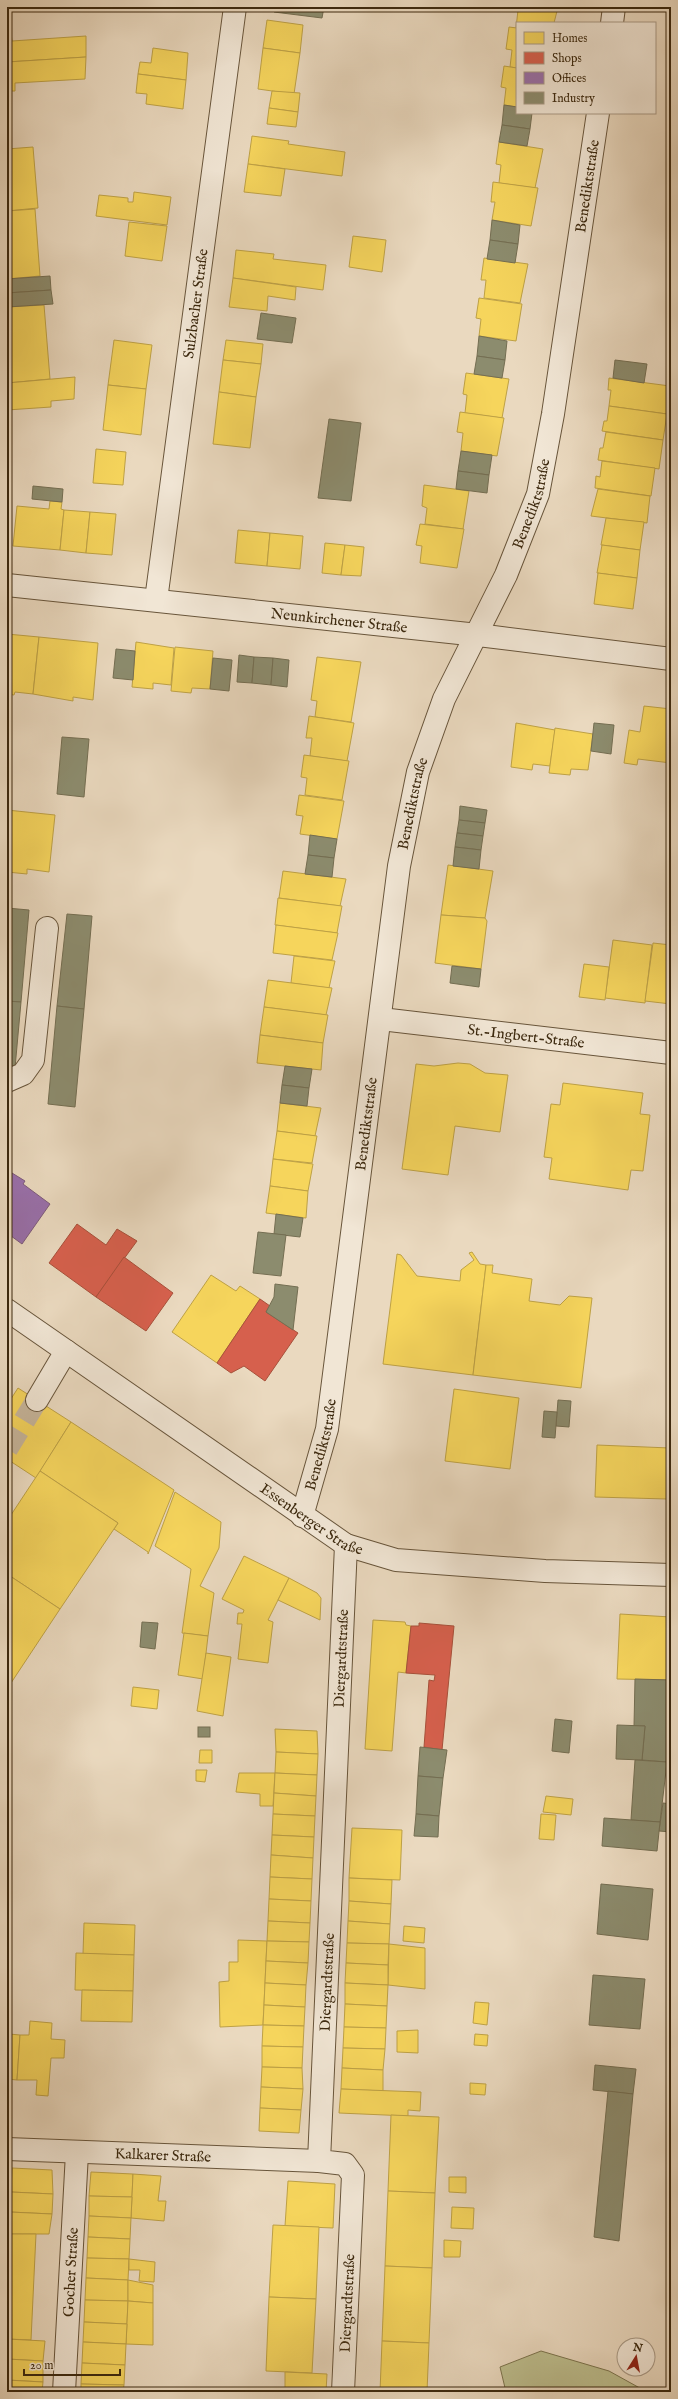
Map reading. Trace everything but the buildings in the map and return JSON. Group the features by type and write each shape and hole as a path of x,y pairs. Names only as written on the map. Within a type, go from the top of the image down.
{"street":[{"name":"Sulzbacher Straße","path":"156,600 235,7"},
{"path":"612,22 614,7"},
{"name":"Benediktstraße","path":"302,1516 327,1429 381,1019 399,866 418,772 444,699 478,635 506,575 538,494 553,414 598,114"},
{"name":"Neunkirchener Straße","path":"7,585 478,635 671,659"},
{"path":"7,1081 23,1074 33,1060 47,928"},
{"name":"St.-Ingbert-Straße","path":"381,1019 671,1054"},
{"name":"Essenberger Straße","path":"7,1310 346,1546 396,1560 545,1571 671,1575"},
{"path":"37,1400 66,1351"},
{"name":"Diergardtstraße","path":"343,2392 353,2175 345,2164 319,2161 346,1546"},
{"name":"Kalkarer Straße","path":"7,2150 319,2161"},
{"name":"Gocher Straße","path":"64,2392 78,2152"}],"green space":[{"path":"541,2351 609,2371 616,2375 616,2377 620,2377 647,2392 506,2392 500,2367"}],"tunnel":[{"path":"7,1449 37,1400"}]}
